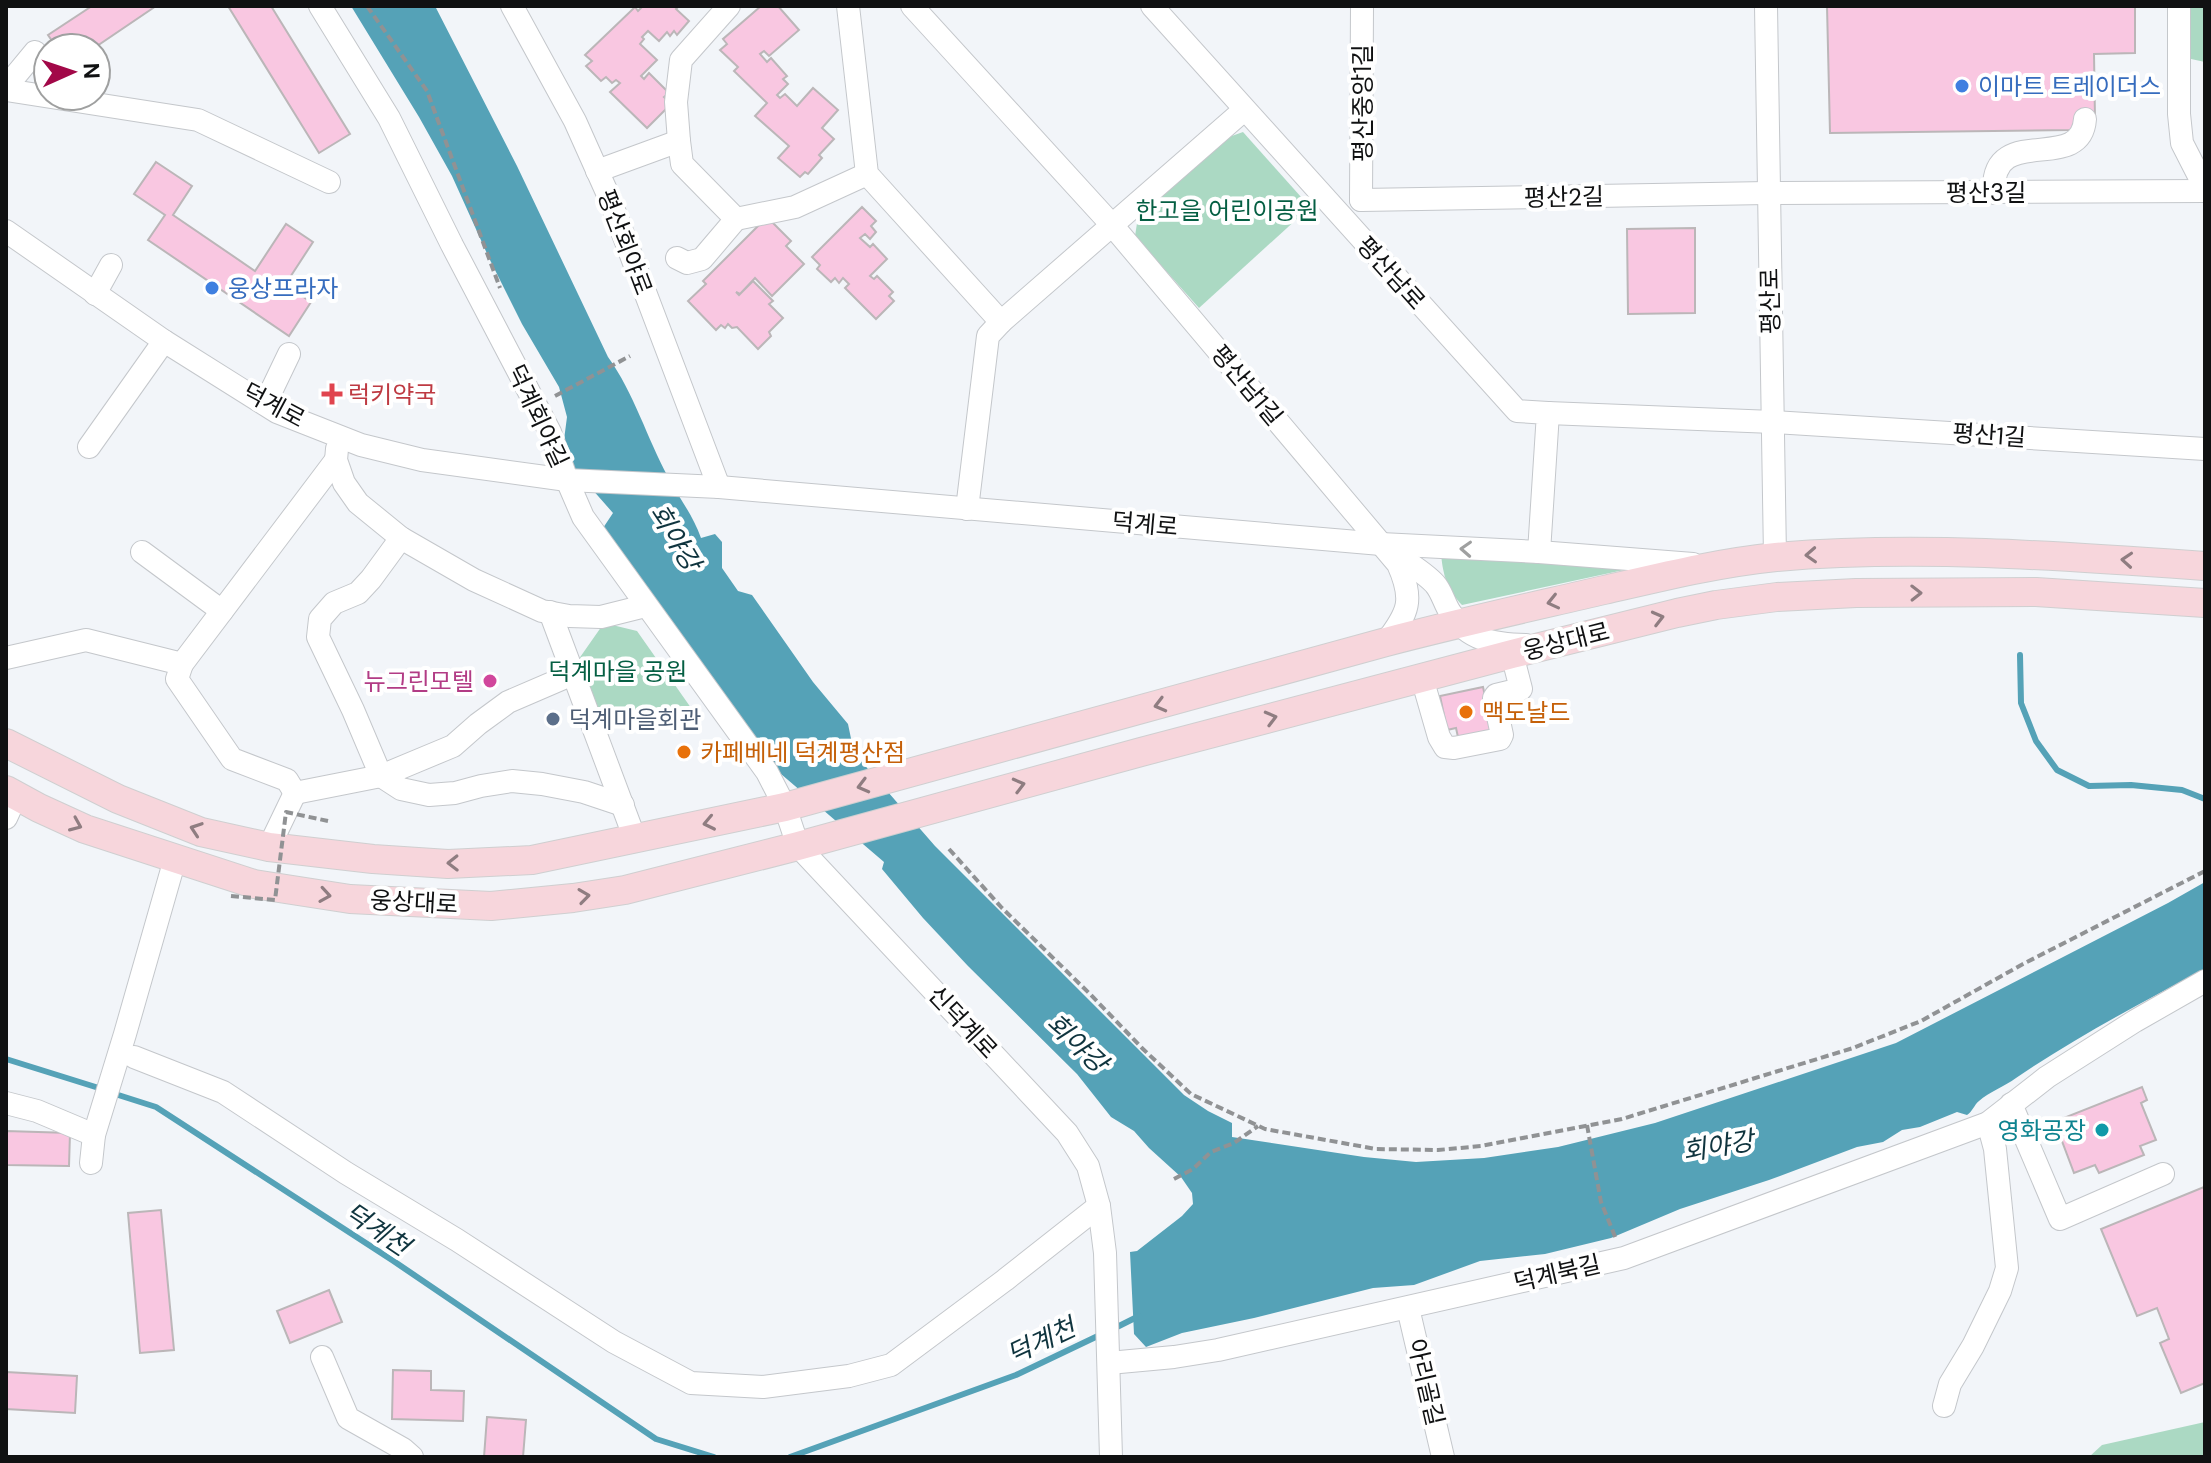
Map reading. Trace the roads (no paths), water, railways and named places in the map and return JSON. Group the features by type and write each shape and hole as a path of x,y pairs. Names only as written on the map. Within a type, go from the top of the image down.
{"main road":[{"path":"6,743 118,799 201,832 269,847 373,859 448,864 532,860 794,805 1458,623 1711,566 1775,557 1855,553 2045,555 2205,566"},
{"name":"평산로","path":"1775,557 1777,597"},
{"name":"웅상대로","path":"9,801 254,884 336,897 491,906 625,890 1512,654 1685,611 1777,597 1856,593 2036,592 2205,603"}],"street":[{"name":"덕계회야길","path":"320,6 389,118 574,480 583,517 645,606 794,805"},
{"name":"평산회야로","path":"512,6 575,121 609,197 712,487"},
{"path":"729,6 681,60 676,102 682,164 736,219"},
{"path":"848,6 867,174 1001,322"},
{"name":"평산남1길","path":"912,6 1112,225 1381,544"},
{"name":"평산남로","path":"1152,6 1517,411 1773,422"},
{"name":"평산중앙1길","path":"1361,200 1362,6"},
{"name":"평산로","path":"1766,6 1775,557"},
{"path":"2179,6 2182,143 2205,189"},
{"path":"32,56 6,88 198,120 329,182"},
{"path":"967,509 988,336 1244,110"},
{"path":"1994,193 1993,180 2002,163 2021,150 2064,148 2072,144 2082,132 2085,119"},
{"path":"597,171 679,141"},
{"path":"677,258 687,263 702,259 736,219 795,207 867,174"},
{"name":"평산3길","path":"1767,193 2205,189"},
{"name":"평산2길","path":"1361,200 1767,193"},
{"path":"1342,218 1361,200"},
{"name":"덕계로","path":"6,231 164,341 277,412 361,445 422,460 574,480 712,487 1381,544 1539,552 1711,566"},
{"path":"95,294 111,265"},
{"path":"89,447 164,341"},
{"path":"265,404 289,354"},
{"path":"1539,552 1548,413"},
{"name":"평산1길","path":"1773,422 2205,449"},
{"path":"339,436 336,460 344,483 358,503 401,538 474,580 542,611 601,617 645,606"},
{"path":"295,793 287,780 232,759 177,679 182,664 336,460"},
{"path":"401,538 358,593 334,603 320,619 318,637 381,776 401,789 429,795 512,781 584,792 623,805"},
{"path":"1381,544 1435,585 1458,623 1469,633 1495,644 1544,646"},
{"path":"1381,544 1398,564 1406,582 1407,601 1405,615 1386,642"},
{"path":"142,552 222,611"},
{"path":"550,612 635,839"},
{"path":"6,658 86,640 182,664"},
{"path":"1422,678 1439,737 1445,747 1500,739 1502,735 1494,698 1521,689 1512,654"},
{"path":"295,793 381,776 453,746 508,702 573,674"},
{"path":"269,847 295,793"},
{"name":"신덕계로","path":"794,805 798,846 1067,1133 1088,1166 1099,1206 1105,1253 1109,1363"},
{"path":"91,1163 94,1135 175,859"},
{"name":"덕계북길","path":"1109,1363 1218,1350 1624,1258 1988,1123 2047,1077 2205,981"},
{"path":"134,1057 223,1092 614,1342 691,1383 763,1387 849,1376 891,1365 1099,1206"},
{"path":"6,1103 37,1111 94,1135"},
{"path":"2011,1104 2060,1219 2163,1174"},
{"path":"1944,1406 1950,1384 1973,1346 2000,1291 2007,1268 1995,1149 1988,1123"},
{"name":"아리골길","path":"1408,1308 1443,1457"},
{"path":"322,1357 348,1418 412,1457"},
{"path":"1109,1363 1111,1457"}],"water":[{"name":"회야강","path":"351,6 435,6 517,166 668,477 701,538 715,534 722,542 722,568 738,591 752,595 813,682 848,724 854,753 935,846 1184,1095 1232,1123 1232,1137 1416,1162 1484,1158 1558,1147 1655,1123 1896,1043 2205,882 2205,969 2062,1048 1983,1098 1967,1115 1957,1112 1920,1127 1902,1130 1883,1142 1857,1147 1680,1209 1611,1238 1545,1254 1480,1261 1414,1285 1373,1288 1182,1333 1146,1347 1134,1334 1130,1252 1137,1251 1182,1216 1193,1204 1192,1193 1181,1177 1134,1131 1111,1117 1077,1074 923,918 882,869 884,862 781,774 601,531 613,513 562,455 567,417 559,387 522,324 452,176"}],"waterway":[{"path":"2020,655 2021,703 2036,741 2057,770 2089,786 2131,785 2182,790 2205,799"},
{"name":"덕계천","path":"6,1059 102,1089"},
{"name":"덕계천","path":"112,1093 156,1107 392,1260 656,1439 714,1457"},
{"name":"덕계천","path":"1113,1329 1139,1316"},
{"name":"덕계천","path":"790,1457 1016,1375 1102,1334"}],"place":[{"name":"이마트 트레이더스","path":"1962,86"},
{"name":"웅상프라자","path":"212,288"},
{"name":"럭키약국","path":"332,394"},
{"name":"뉴그린모텔","path":"490,681"},
{"name":"맥도날드","path":"1466,712"},
{"name":"덕계마을회관","path":"553,719"},
{"name":"카페베네 덕계평산점","path":"684,752"},
{"name":"영화공장","path":"2102,1130"}],"park label":[{"name":"한고을 어린이공원","path":"1227,210"},
{"name":"덕계마을 공원","path":"618,671"}]}
